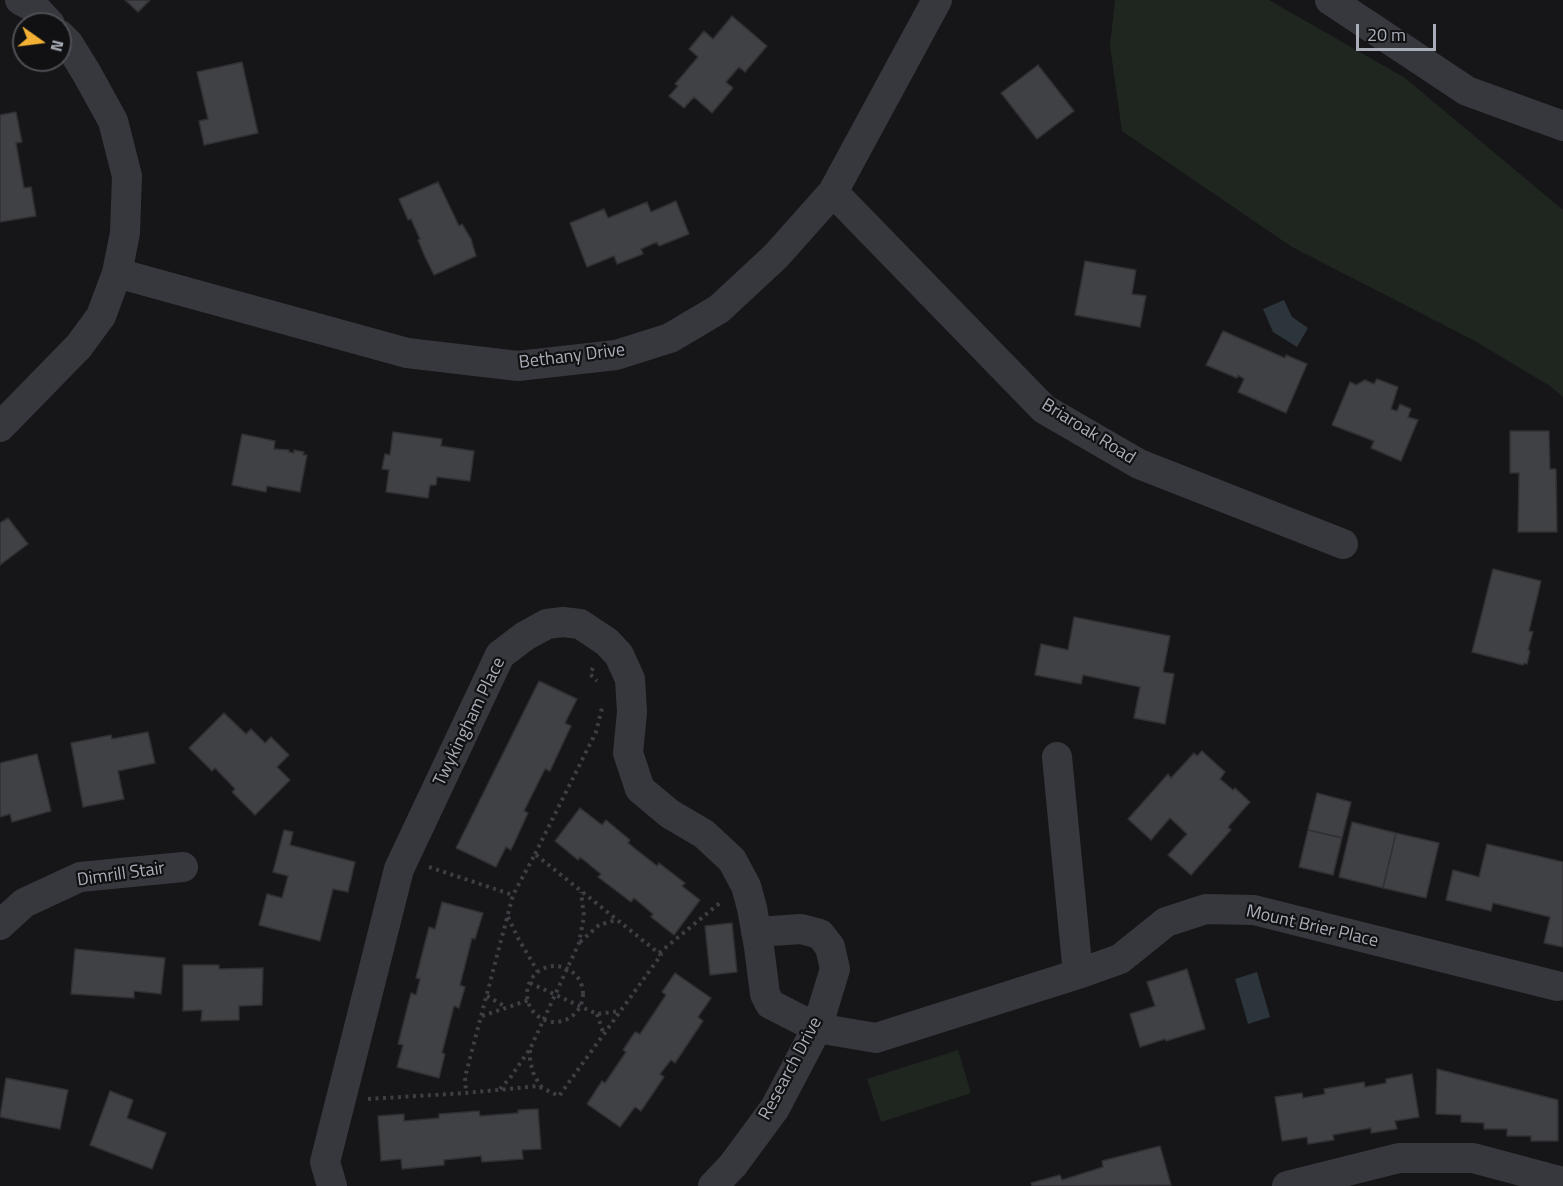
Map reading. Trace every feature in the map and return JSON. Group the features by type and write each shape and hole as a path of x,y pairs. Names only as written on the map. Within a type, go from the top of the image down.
{"street":[{"path":"20,0 39,12"},
{"name":"Bethany Drive","path":"117,273 407,353 518,366 616,355 670,338 719,309 776,256 833,192 937,0"},
{"path":"1330,0 1467,91 1563,126"},
{"path":"0,427 79,346 101,316 117,273 125,232 127,176 113,121 72,49"},
{"name":"Briaroak Road","path":"833,192 1044,409 1139,464 1343,544"},
{"name":"Twykingham Place","path":"332,1186 325,1162 399,869 500,655 525,636 547,624 563,622 580,624 607,642 619,655 630,679 632,712 628,753 640,789 670,814 704,834 732,860 744,883 756,932 765,994 770,1004 817,1028"},
{"path":"1057,757 1078,974"},
{"name":"Dimrill Stair","path":"0,925 24,903 80,877 183,867"},
{"name":"Mount Brier Place","path":"817,1028 876,1038 1078,974 1120,958 1166,922 1206,909 1254,910 1557,986"},
{"name":"Research Drive","path":"713,1186 733,1165 775,1108 817,1028 834,969 830,947 820,934 801,929 756,932"},
{"path":"1287,1186 1400,1158 1473,1158 1563,1182"}],"path":[{"path":"600,686 590,674 607,642"},
{"path":"466,1093 465,1077 513,895 596,732 603,699"},
{"path":"340,1101 538,1086 560,1096 661,955 535,854"},
{"path":"404,859 513,895"},
{"path":"659,953 744,883"},
{"path":"500,1089 530,1049 579,943 584,916 581,891"},
{"path":"508,916 538,972"},
{"path":"579,943 598,925 617,920"},
{"path":"549,967 567,969 580,981 583,990 580,1006 566,1020 557,1022 543,1019 533,1011 529,1000 527,993 530,982 538,972 549,967"},
{"path":"530,982 597,1014 621,1011"},
{"path":"487,996 506,1007"},
{"path":"481,1016 529,1000"},
{"path":"597,1014 604,1035"},
{"path":"530,1049 530,1061 534,1075 542,1088"}],"shaded area":[{"path":"1115,0 1269,0 1405,78 1563,210 1563,397 1550,386 1475,341 1292,247 1122,131 1110,46"},
{"path":"1284,300 1292,317 1308,328 1297,347 1273,332 1263,309"},
{"path":"1257,972 1270,1017 1248,1024 1235,979"},
{"path":"958,1050 971,1093 881,1122 867,1079"}],"building":[{"path":"125,0 150,0 138,12"},
{"path":"732,16 767,46 745,72 739,67 726,82 733,88 712,113 694,97 684,108 669,96 678,86 675,84 698,57 689,49 704,31 713,39"},
{"path":"242,62 258,133 204,145 199,121 208,119 197,72"},
{"path":"1038,65 1074,111 1037,139 1001,93"},
{"path":"16,112 22,142 16,143 24,188 31,187 36,216 0,222 0,115"},
{"path":"438,182 459,226 462,224 471,239 476,256 434,275 411,219 408,220 399,199"},
{"path":"676,201 689,234 659,246 657,242 641,249 643,254 617,264 614,256 587,267 570,223 604,209 608,218 647,202 651,212"},
{"path":"1085,261 1136,270 1132,294 1146,296 1140,327 1075,315"},
{"path":"1223,331 1285,358 1286,355 1307,364 1286,413 1238,392 1244,379 1238,375 1237,378 1206,365"},
{"path":"1377,379 1398,387 1391,409 1397,411 1400,404 1411,409 1408,417 1418,420 1401,461 1371,448 1374,441 1332,425 1350,382 1356,385 1365,380 1374,384"},
{"path":"1510,431 1549,431 1550,469 1556,469 1557,532 1518,532 1519,473 1510,473"},
{"path":"393,432 442,439 441,446 474,451 470,481 437,477 436,485 430,485 428,498 386,492 389,470 382,469 385,454 390,455"},
{"path":"242,434 275,441 274,449 289,450 294,453 294,450 307,455 300,492 267,486 266,492 232,485"},
{"path":"8,518 28,544 0,565 0,523"},
{"path":"1493,569 1541,581 1529,631 1533,632 1527,664 1523,665 1472,652"},
{"path":"1074,617 1170,636 1163,672 1174,674 1165,724 1134,718 1140,687 1083,675 1081,684 1035,675 1041,644 1068,650"},
{"path":"539,681 577,699 565,723 571,726 550,771 545,769 524,811 528,813 511,850 506,847 496,867 456,848"},
{"path":"224,713 246,734 251,729 265,743 271,737 289,755 277,767 290,780 255,815 232,792 235,789 215,768 212,771 189,748"},
{"path":"148,732 155,763 118,771 124,799 83,807 71,743 111,735 112,739"},
{"path":"1202,751 1225,772 1220,779 1233,790 1235,788 1250,802 1228,827 1231,830 1191,875 1168,855 1187,834 1170,818 1151,840 1128,819 1168,774 1171,778 1194,753 1197,756"},
{"path":"37,754 51,811 12,822 10,814 0,817 0,763"},
{"path":"1317,793 1351,802 1342,838 1308,830"},
{"path":"580,808 602,825 606,820 630,840 628,843 657,866 659,863 685,883 682,886 700,900 674,935 651,917 653,914 634,898 631,902 598,877 601,874 580,857 578,860 555,841"},
{"path":"1352,822 1396,833 1383,888 1339,877"},
{"path":"284,830 293,832 290,845 355,862 348,892 333,889 320,941 259,925 267,894 282,898 288,876 273,872"},
{"path":"1308,830 1342,838 1333,875 1299,867"},
{"path":"1396,833 1439,843 1426,898 1383,888"},
{"path":"1487,844 1563,862 1563,947 1544,943 1550,917 1493,903 1491,911 1446,900 1453,870 1479,877"},
{"path":"442,902 483,913 475,939 472,938 460,985 465,987 459,1008 454,1006 442,1053 445,1054 439,1078 397,1067 403,1045 398,1044 411,993 416,995 420,979 416,978 429,927 435,929"},
{"path":"732,923 737,972 710,975 705,926"},
{"path":"75,949 165,958 161,994 134,991 134,998 71,994"},
{"path":"183,965 219,965 219,969 263,968 262,1005 239,1006 239,1020 201,1021 202,1010 183,1011"},
{"path":"1187,969 1205,1029 1140,1047 1130,1014 1155,1006 1147,982"},
{"path":"675,973 711,998 698,1017 703,1021 675,1063 671,1060 660,1074 664,1077 641,1111 635,1107 620,1127 587,1104 602,1081 605,1083 626,1052 623,1050 635,1032 640,1034 666,995 662,992"},
{"path":"1437,1069 1558,1100 1558,1141 1531,1141 1531,1136 1507,1136 1507,1129 1484,1129 1484,1123 1461,1122 1461,1115 1436,1114"},
{"path":"1412,1074 1419,1117 1395,1121 1397,1129 1371,1133 1371,1128 1333,1135 1334,1140 1308,1144 1307,1137 1282,1141 1275,1097 1302,1093 1303,1098 1325,1094 1324,1089 1364,1082 1365,1087 1386,1083 1386,1079"},
{"path":"6,1078 68,1090 60,1129 0,1117"},
{"path":"110,1091 133,1100 127,1118 166,1133 152,1169 90,1145"},
{"path":"538,1109 541,1149 522,1150 523,1159 482,1162 481,1156 444,1160 444,1165 402,1169 401,1159 381,1161 378,1116 404,1114 404,1121 439,1118 439,1114 479,1111 480,1116"},
{"path":"1160,1146 1171,1185 1032,1186 1031,1183 1060,1175 1062,1180 1103,1167 1102,1161"}]}
